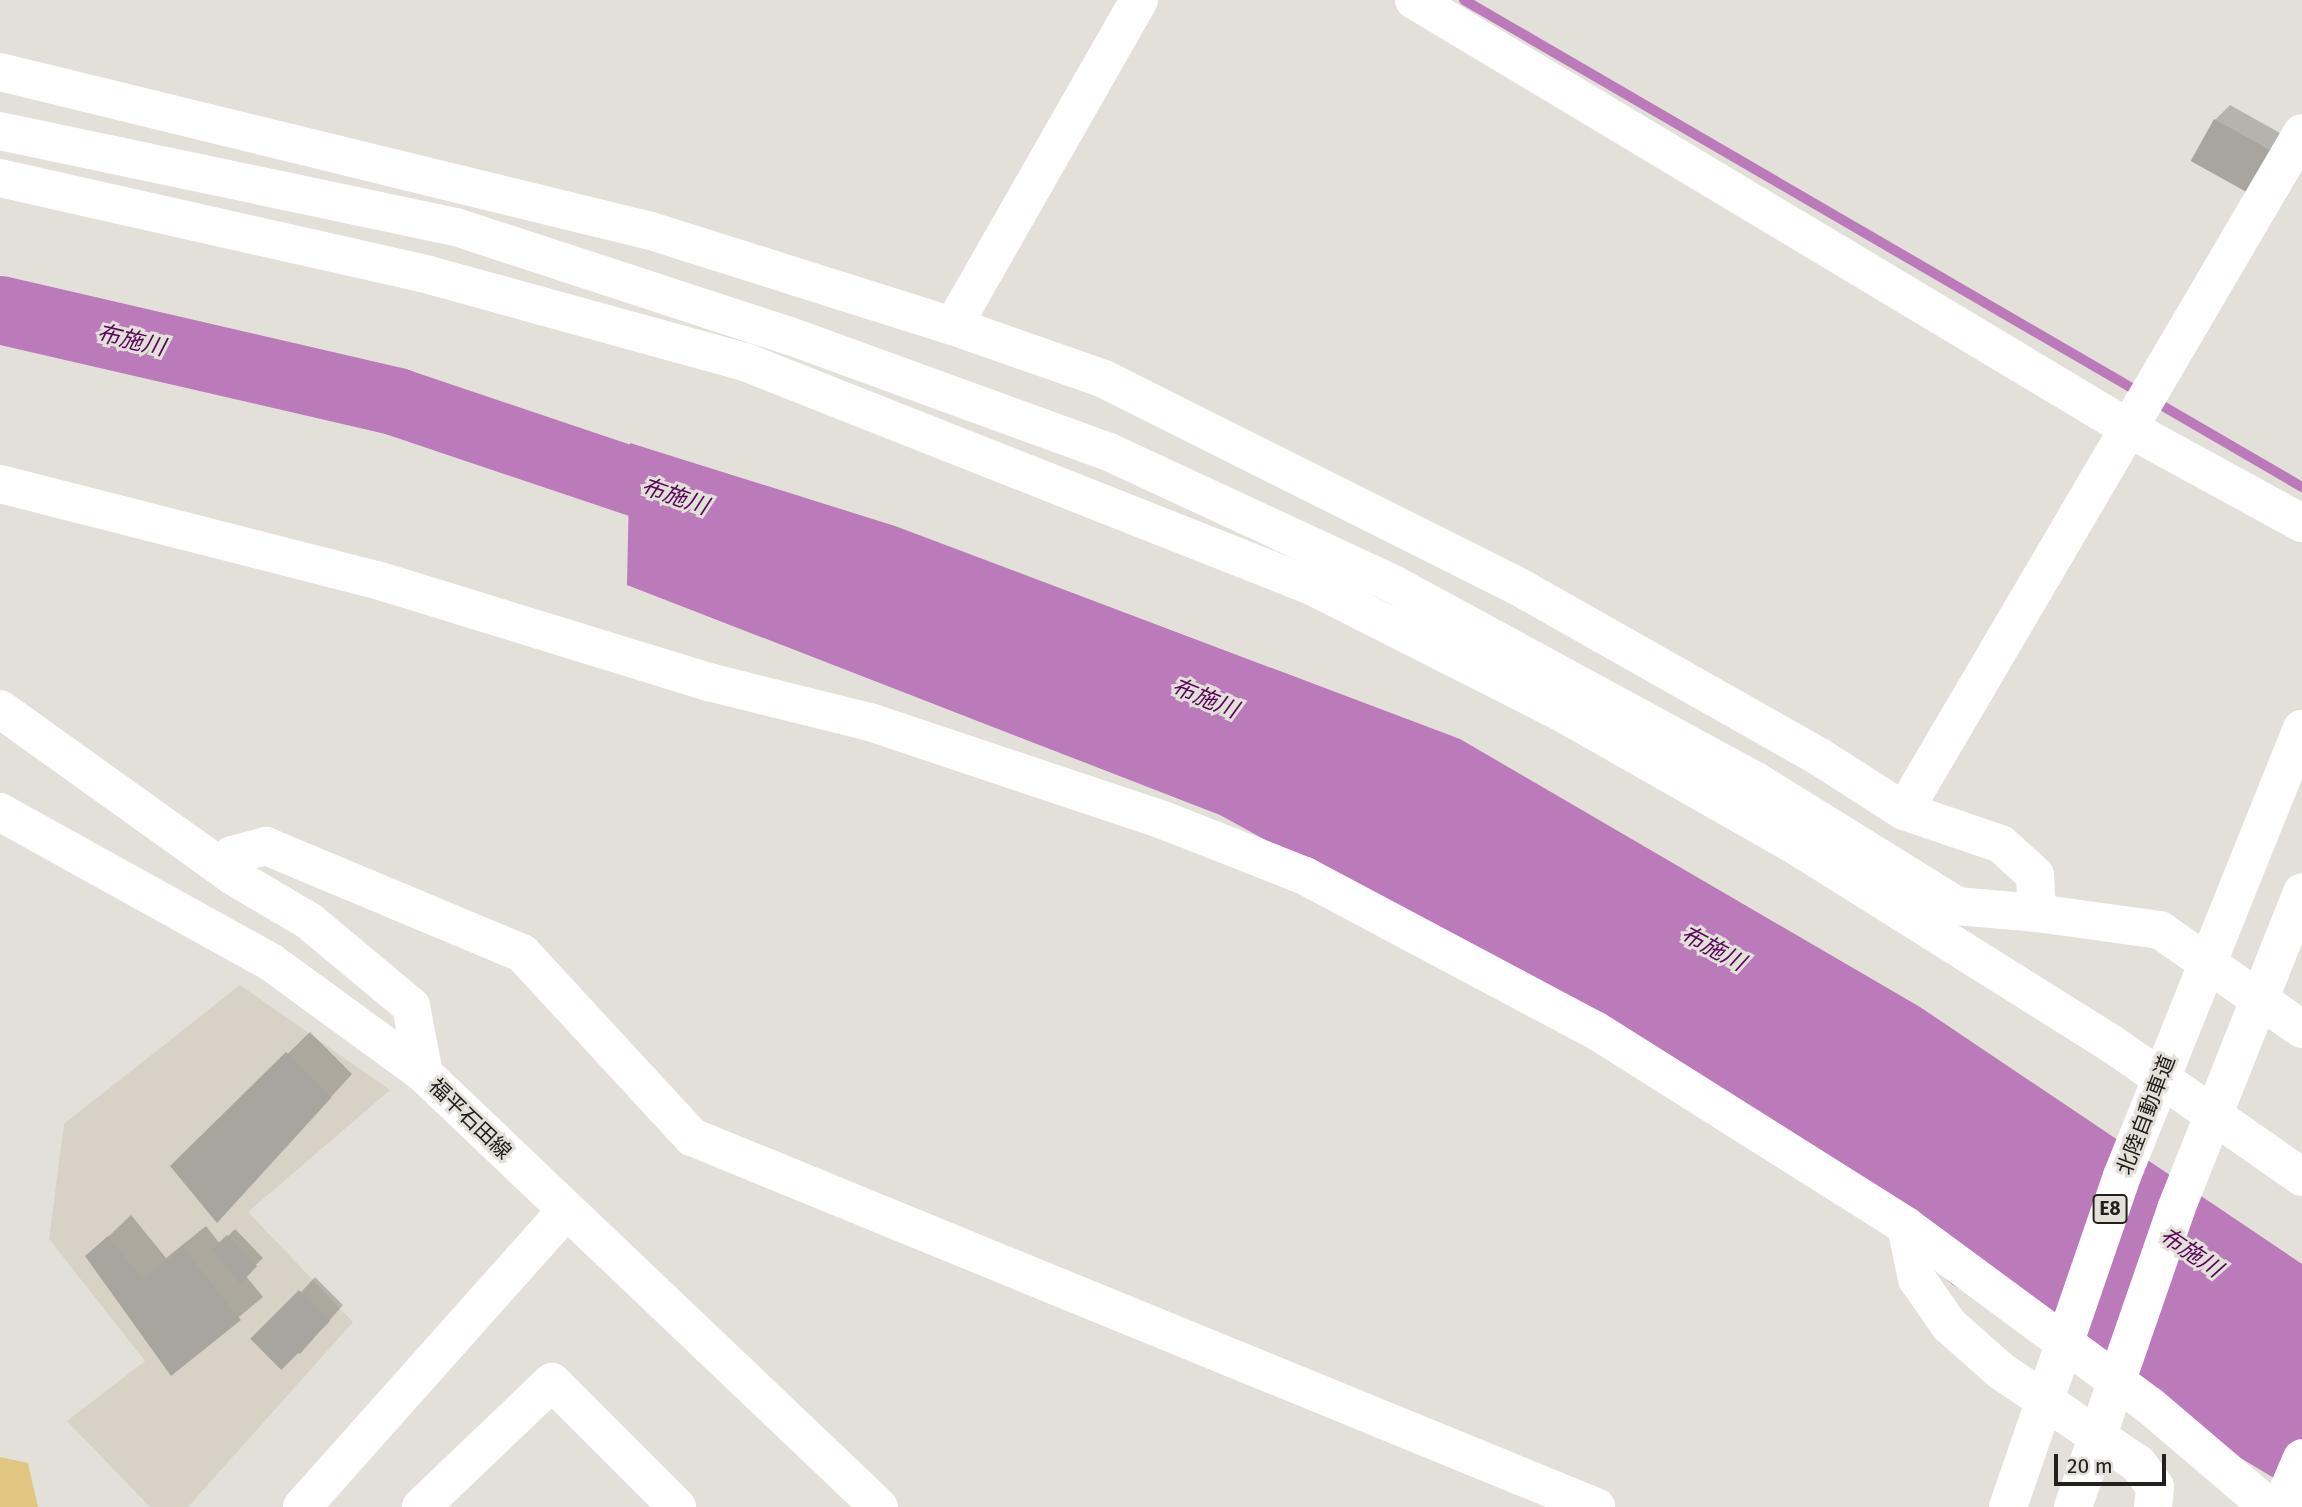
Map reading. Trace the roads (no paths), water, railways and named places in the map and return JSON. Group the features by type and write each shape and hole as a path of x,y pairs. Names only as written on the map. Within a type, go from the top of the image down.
{"main road":[{"path":"953,326 1139,0"},
{"path":"1414,0 2130,429 2302,523"},
{"path":"0,72 651,231 953,326 1104,379 1521,588 1818,756 1904,811 2001,844 2035,876 2037,913"},
{"path":"0,131 456,227 790,337 1109,452 1393,584 1754,780 1957,906 2037,913 2160,930 2302,1029"},
{"path":"1904,811 2302,132"},
{"path":"0,178 429,275 745,362 1314,587 1566,715 1793,844 2112,1044 2302,1177"},
{"path":"0,484 377,580 709,682 870,722 1163,820 1305,876 1595,1030 1906,1226 2149,1405 2269,1507"},
{"path":"0,709 233,876 309,921 411,1006 424,1074"},
{"name":"北陸自動車道","path":"2008,1507 2122,1175 2224,916 2302,729"},
{"name":"福平石田線","path":"1,814 272,963 424,1074 565,1212 878,1507"},
{"path":"233,876 232,855 266,846 522,953 692,1137 1596,1507"},
{"path":"2073,1507 2176,1209 2302,892"},
{"path":"302,1507 565,1212"},
{"path":"1906,1226 1917,1279 1949,1325 2001,1371 2138,1464 2155,1487 2153,1507"},
{"path":"421,1507 552,1382 677,1507"},
{"path":"2281,1507 2302,1458"}],"water":[{"path":"630,443 895,526 1460,739 1920,1007 2302,1264 2302,1495 1953,1285 1715,1086 1220,815 627,585"}],"waterway":[{"path":"1464,0 2302,487"},
{"name":"布施川","path":"0,310 397,402 718,510"}]}
